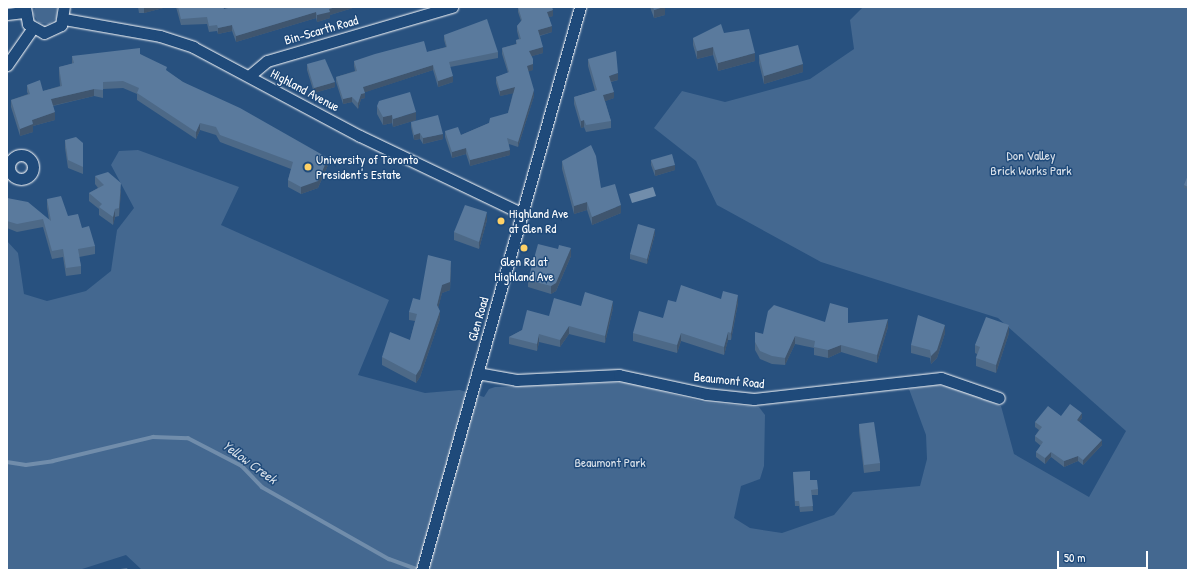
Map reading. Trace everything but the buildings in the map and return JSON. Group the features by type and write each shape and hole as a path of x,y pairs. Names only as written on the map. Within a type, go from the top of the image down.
{"street":[{"path":"32,29 50,32 64,19 64,7"},
{"name":"Bin-Scarth Road","path":"249,76 267,61 452,7"},
{"name":"Glen Road","path":"422,570 580,7"},
{"path":"7,14 24,10 32,29"},
{"name":"Highland Avenue","path":"64,19 177,41 249,76 360,136 523,214"},
{"path":"7,65 32,29"},
{"name":"Beaumont Road","path":"477,373 516,380 619,375 706,394 754,399 941,378 999,398"}],"green space":[{"path":"35,7 57,7 57,18 49,24 39,23 33,14"},
{"path":"863,7 1188,7 1188,570 142,570 126,555 79,570 7,570 7,241 18,253 24,294 47,301 86,291 111,271 117,230 134,208 111,165 119,151 138,150 239,187 221,225 389,300 358,375 425,393 460,390 484,397 489,389 495,387 626,382 703,402 759,407 765,415 764,466 760,479 741,486 734,518 750,528 782,533 834,515 853,492 920,486 927,459 926,435 909,389 936,385 954,387 1001,406 1014,454 1089,497 1126,431 998,318 821,262 717,205 696,161 654,128 682,91 725,102 810,79 854,49 850,20"}],"shaded area":[{"path":"653,187 656,196 632,203 629,194"}],"waterway":[{"name":"Yellow Creek","path":"7,462 26,465 53,461 153,437 188,438 242,466 262,487 389,559 420,570"}],"place":[{"name":"University of Toronto President's Estate","path":"308,167"},
{"name":"Highland Ave at Glen Rd","path":"501,221"},
{"name":"Glen Rd at Highland Ave","path":"524,248"}],"park label":[{"name":"Don Valley Brick Works Park","path":"1031,164"},
{"name":"Beaumont Park","path":"610,462"}]}
